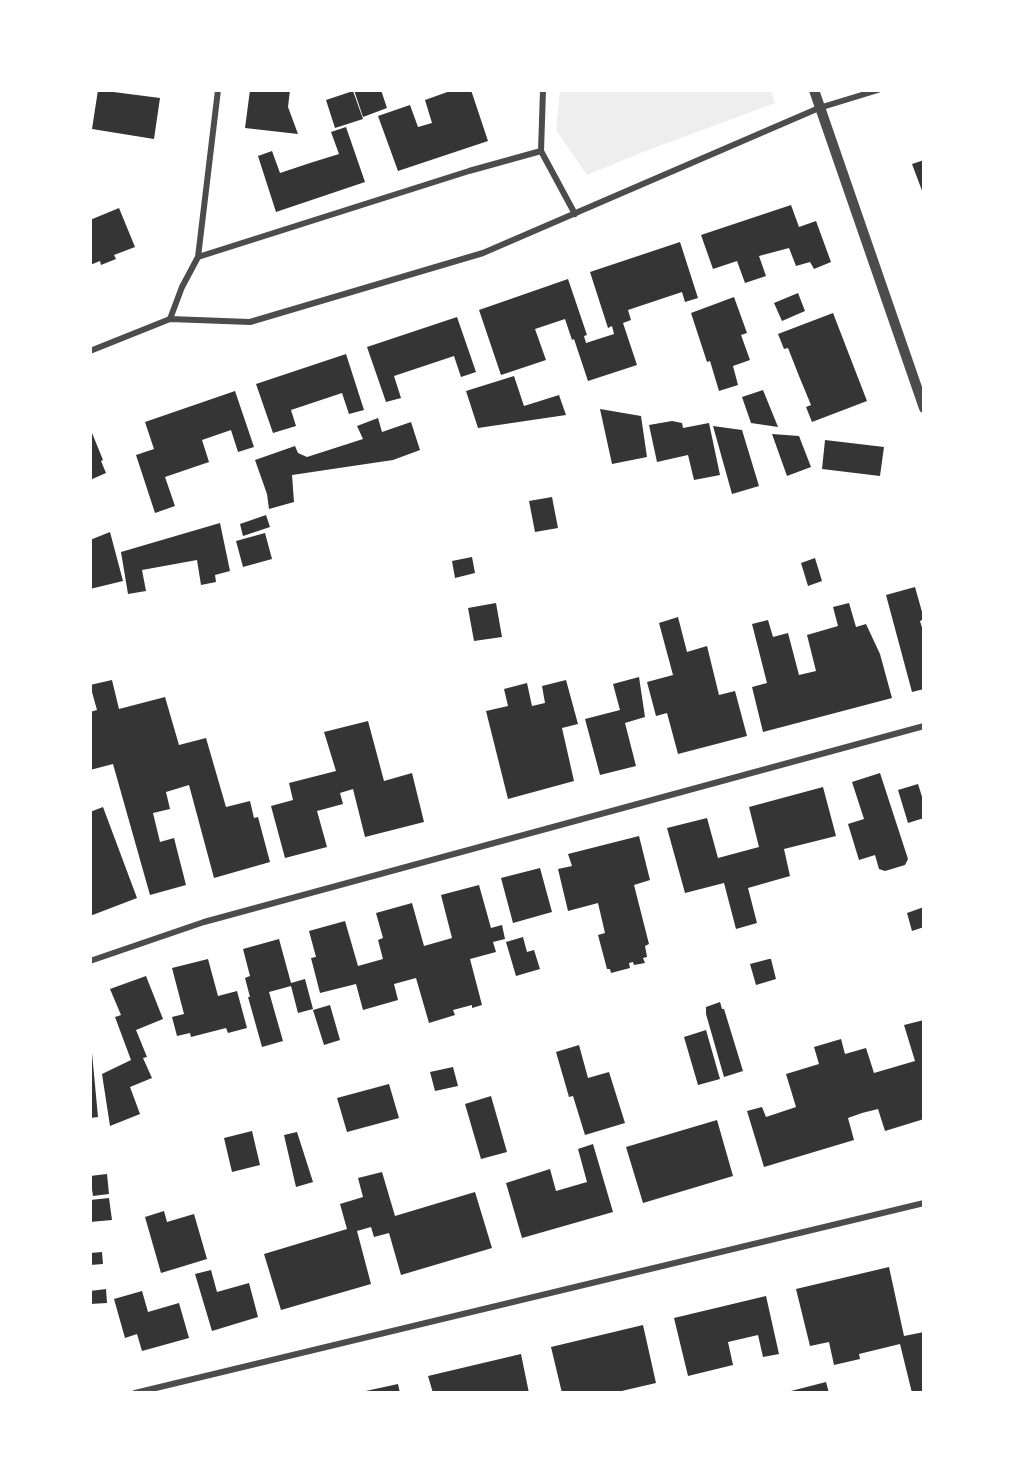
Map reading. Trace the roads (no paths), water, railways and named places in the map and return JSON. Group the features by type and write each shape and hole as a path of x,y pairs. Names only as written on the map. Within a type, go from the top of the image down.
{"street":[{"path":"170,319 182,287 198,257 218,90"},
{"path":"543,90 540,151 575,214"},
{"path":"814,90 924,408"},
{"path":"90,351 170,319 250,322 483,253 819,108 878,90"},
{"path":"198,257 469,171 540,151"},
{"path":"90,961 204,922 924,726"},
{"path":"135,1393 924,1203"}]}
